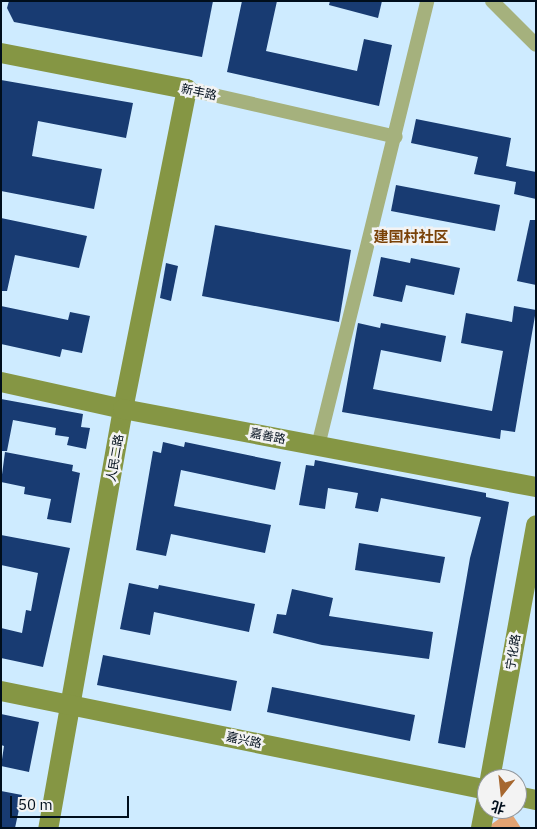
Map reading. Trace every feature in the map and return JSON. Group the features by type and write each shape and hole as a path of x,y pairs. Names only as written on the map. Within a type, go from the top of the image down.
{"street":[{"path":"318,446 396,137 427,1"},
{"path":"492,1 536,45"},
{"name":"新丰路","path":"1,53 186,89 396,137"},
{"name":"人民二路","path":"48,828 123,409 186,89"},
{"name":"嘉善路","path":"1,382 123,409 536,487"},
{"name":"宁化路","path":"492,769 536,524"},
{"name":"嘉兴路","path":"1,690 477,788"}],"shaded area":[{"path":"499,819 515,819 521,828 490,828 489,826"}],"building":[{"path":"9,1 213,1 202,57 14,22 7,8"},
{"path":"242,1 277,1 266,51 357,71 364,39 392,45 379,106 227,72"},
{"path":"330,1 382,1 378,18 329,5"},
{"path":"1,80 133,103 126,138 38,121 32,156 102,169 94,209 1,191"},
{"path":"416,119 511,138 506,166 536,172 536,199 514,194 516,182 474,174 478,157 411,143"},
{"path":"396,185 500,205 495,231 391,211"},
{"path":"1,218 87,236 79,268 15,255 7,291 1,291"},
{"path":"530,220 536,220 536,285 517,281"},
{"path":"215,225 351,250 339,322 202,296"},
{"path":"381,257 410,263 411,258 460,268 454,295 406,285 402,302 373,296"},
{"path":"166,263 178,266 171,301 160,298"},
{"path":"1,306 68,320 70,312 90,316 82,353 62,349 60,357 1,344"},
{"path":"514,306 536,310 515,432 501,430 500,439 342,412 358,323 380,328 381,323 446,336 441,362 381,350 373,389 492,411 503,351 461,343 466,313 512,322"},
{"path":"1,399 83,414 81,427 90,428 86,449 67,445 69,437 55,435 56,428 13,420 7,451 1,451"},
{"path":"163,442 184,447 185,442 281,462 275,490 181,470 174,506 271,525 265,553 171,534 166,556 136,550 153,451 161,453"},
{"path":"5,452 73,465 72,471 80,473 71,523 47,519 51,499 24,494 25,487 1,482"},
{"path":"315,460 486,493 486,497 509,502 465,748 438,743 470,558 481,517 381,498 378,512 355,508 358,493 328,488 325,509 299,505 306,465 314,466"},
{"path":"1,535 70,548 43,667 1,658 1,628 22,633 26,610 31,611 38,573 1,565"},
{"path":"359,543 445,557 440,583 355,570"},
{"path":"129,583 158,589 159,585 255,604 249,632 154,612 150,635 120,629"},
{"path":"292,589 333,598 329,616 433,632 429,659 322,645 273,633 277,614 286,615"},
{"path":"103,655 237,681 231,711 97,685"},
{"path":"272,687 415,715 410,741 267,712"},
{"path":"1,714 39,722 29,772 1,766 4,746 1,745"},
{"path":"1,791 22,795 15,828 1,828"}],"district":[{"name":"建国村社区","path":"411,237"}]}
